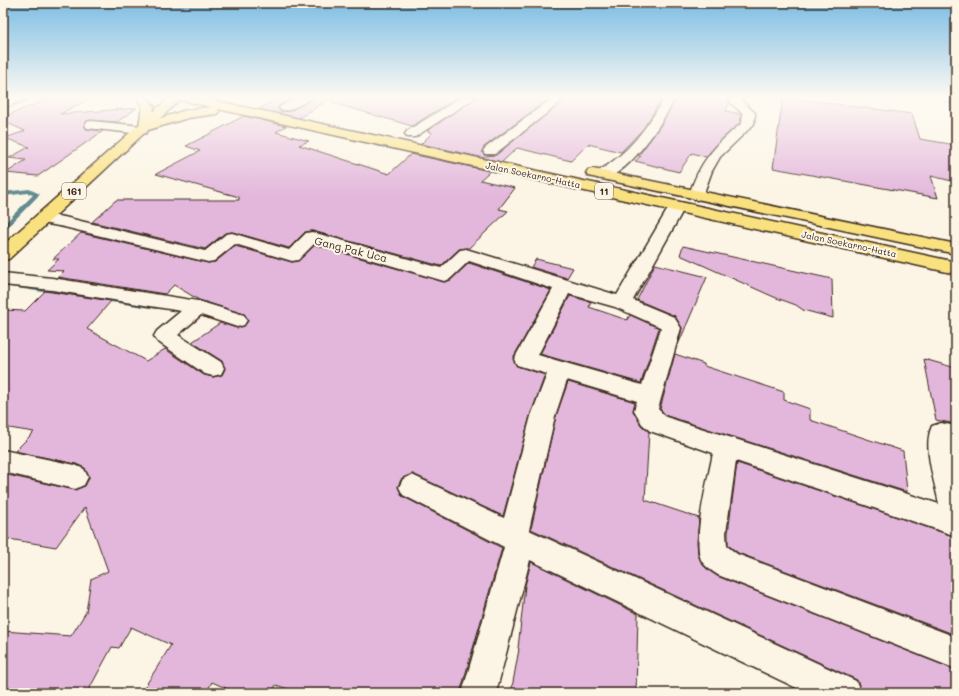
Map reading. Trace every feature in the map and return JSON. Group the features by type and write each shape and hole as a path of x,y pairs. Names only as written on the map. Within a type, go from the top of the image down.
{"main road":[{"name":"161","path":"3,255 141,129"},
{"name":"Jalan Soekarno-Hatta","path":"324,129 956,268"},
{"name":"Jalan Soekarno-Hatta","path":"389,129 506,154"},
{"name":"Jalan Soekarno-Hatta","path":"582,170 956,249"}],"street":[{"path":"411,134 419,129"},
{"path":"490,151 519,129"},
{"path":"602,174 613,169 629,157 651,129"},
{"path":"697,195 707,165 720,148 742,129"},
{"path":"622,303 677,207"},
{"name":"Gang Pak Uca","path":"43,219 64,222 208,257 232,238 292,256 312,237 444,275 466,254 564,286"},
{"path":"3,279 52,284 198,307 237,320"},
{"path":"650,396 559,370 524,358 564,286 622,303 667,322 671,328 646,410 650,417 658,424 956,523"},
{"path":"198,307 164,336 213,368"},
{"path":"479,693 517,539 543,416 559,370"},
{"path":"956,436 941,434 940,448 956,518"},
{"path":"726,447 712,533 712,552 728,565 956,653"},
{"path":"3,461 76,477"},
{"path":"412,487 517,539 844,693"}],"building":[{"path":"22,129 90,129 103,131 38,176 6,173 26,160 9,158 29,147 5,138 25,131"},
{"path":"218,129 280,129 276,132 309,141 299,145 389,174 411,154 490,171 480,180 515,188 499,209 508,211 469,248 459,249 441,266 312,231 305,232 289,248 232,232 225,233 205,249 92,222 116,200 239,200 239,197 156,174 200,151 186,146"},
{"path":"429,129 507,129 484,147 482,152 485,156 496,155 528,129 643,129 621,152 588,144 571,161 517,148 502,162 421,144 432,133 427,131"},
{"path":"657,129 733,129 706,157 692,153 679,172 635,161 641,156 638,156"},
{"path":"778,129 917,129 920,139 956,145 956,182 931,176 938,198 773,168"},
{"path":"81,233 208,263 215,262 235,246 292,262 298,261 315,245 444,282 451,280 469,263 551,290 513,358 517,366 545,375 530,416 503,516 413,474 402,478 398,486 402,496 502,548 460,693 300,693 276,685 272,693 237,693 212,682 206,693 141,693 171,645 131,627 119,648 112,647 87,693 3,693 3,631 71,636 86,612 91,579 108,571 85,507 56,547 3,538 3,474 75,490 85,486 89,478 85,468 76,464 15,451 34,432 3,427 3,310 25,311 45,291 111,301 87,329 146,361 165,349 204,375 213,377 222,375 225,369 222,361 192,342 220,323 237,328 244,326 248,321 244,314 199,300 174,285 165,294 58,277 64,271 47,270 59,259 53,259"},
{"path":"683,246 832,279 833,318 803,310 796,305 774,297 680,255"},
{"path":"536,259 573,268 567,278 531,267"},
{"path":"655,264 707,277 678,345 682,328 675,316 637,300"},
{"path":"570,296 591,302 589,307 627,320 630,315 659,328 641,383 540,354"},
{"path":"675,354 704,364 704,366 784,392 784,400 810,409 810,420 903,451 907,492 667,416 660,409"},
{"path":"924,359 956,368 956,424 936,420"},
{"path":"568,382 635,402 633,411 641,425 649,432 645,500 699,518 697,542 698,555 702,564 707,569 717,576 956,670 956,693 862,693 857,680 531,529 556,416"},
{"path":"737,463 956,537 956,635 738,553 728,545 728,533"},
{"path":"531,562 638,614 636,693 511,693 519,649 525,586"}],"waterway":[{"path":"3,194 29,191 37,194 3,229"},
{"path":"3,284 157,307"}]}
